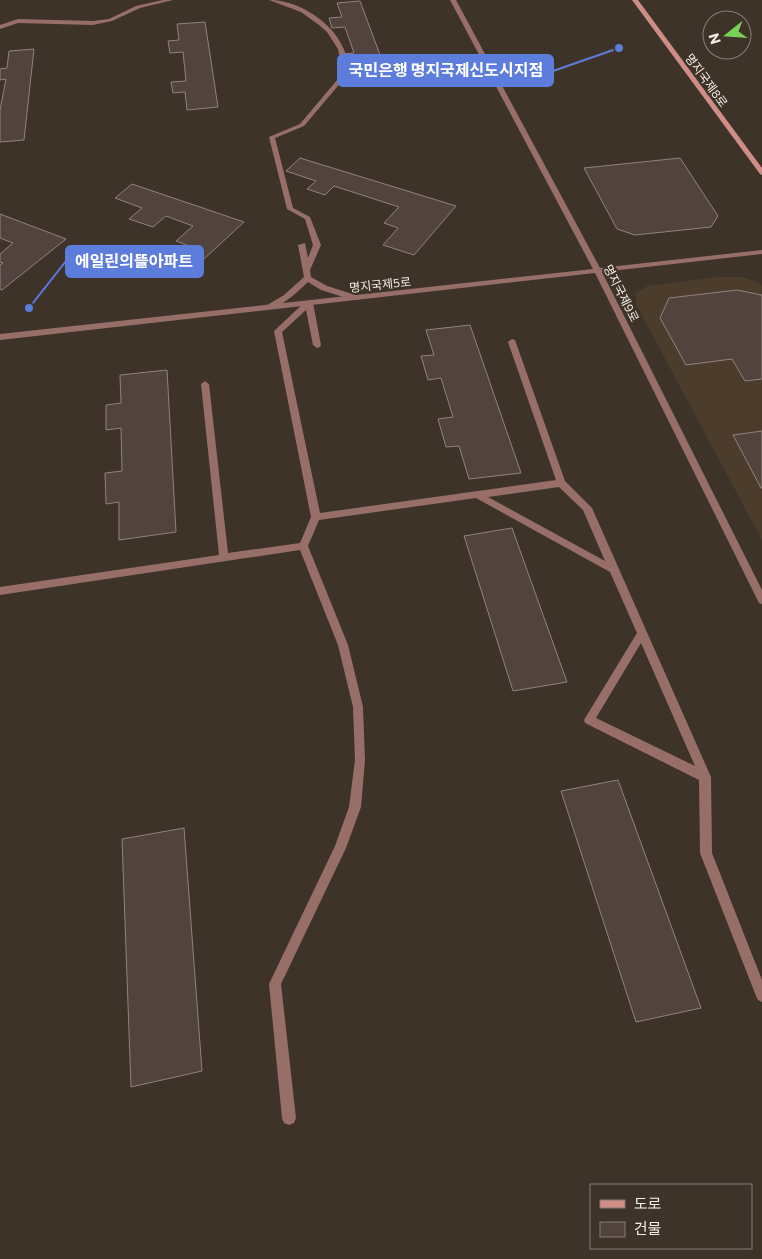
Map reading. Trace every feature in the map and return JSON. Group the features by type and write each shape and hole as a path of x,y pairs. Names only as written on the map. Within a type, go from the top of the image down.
{"main road":[{"name":"명지국제8로","path":"635,0 762,174"}],"street":[{"path":"0,27 18,21 93,23 110,20 138,6 170,0"},
{"path":"268,307 286,297 307,274 317,245 308,218 290,209 272,137 302,126 346,73 342,50 325,25 287,3 272,0"},
{"name":"명지국제9로","path":"453,0 598,271 762,600"},
{"path":"302,245 307,274 324,288 356,298"},
{"name":"명지국제5로","path":"0,337 762,252"},
{"path":"309,303 317,345"},
{"path":"289,1118 274,984 340,848 355,807 360,760 358,707 343,645 303,546 316,517 278,331 309,303"},
{"path":"512,342 561,483 587,508 612,569 705,777 706,852 762,996"},
{"path":"205,384 224,558"},
{"path":"316,517 561,483"},
{"path":"476,494 612,569"},
{"path":"0,591 303,546"},
{"path":"641,635 588,720 705,777"}],"shaded area":[{"path":"717,277 742,277 755,281 762,286 762,540 637,306 635,293 648,286"}],"building":[{"path":"360,1 389,79 363,82 358,66 347,67 343,54 354,53 345,27 332,28 329,18 342,17 337,3"},
{"path":"205,22 218,107 187,110 185,92 173,93 171,82 186,81 183,52 170,53 168,41 179,40 177,24"},
{"path":"34,49 24,140 0,142 0,110 6,79 0,80 0,69 7,68 9,51"},
{"path":"300,158 456,206 414,255 383,245 398,228 384,223 399,207 334,186 325,195 307,189 316,181 286,171"},
{"path":"680,158 718,216 711,227 635,235 617,229 584,168"},
{"path":"132,184 244,222 191,271 168,263 187,245 176,241 193,226 166,216 153,227 129,219 142,208 115,198"},
{"path":"0,214 66,239 2,290 0,289 0,265 3,263 0,262 0,254 13,243 0,238"},
{"path":"737,290 762,295 762,379 745,381 732,359 686,365 660,318 669,298"},
{"path":"470,325 521,473 469,479 459,446 446,447 438,419 453,417 441,378 428,380 421,356 434,355 426,330"},
{"path":"167,370 176,532 119,540 119,502 106,504 105,473 122,471 121,428 106,430 106,405 121,403 120,375"},
{"path":"762,431 762,488 761,488 733,435"},
{"path":"512,528 567,682 513,691 464,536"},
{"path":"618,780 701,1008 636,1022 561,791"},
{"path":"184,828 202,1071 131,1087 122,839"}],"place":[{"name":"국민은행 명지국제신도시지점","path":"619,48"},
{"name":"에일린의뜰아파트","path":"29,308"}]}
